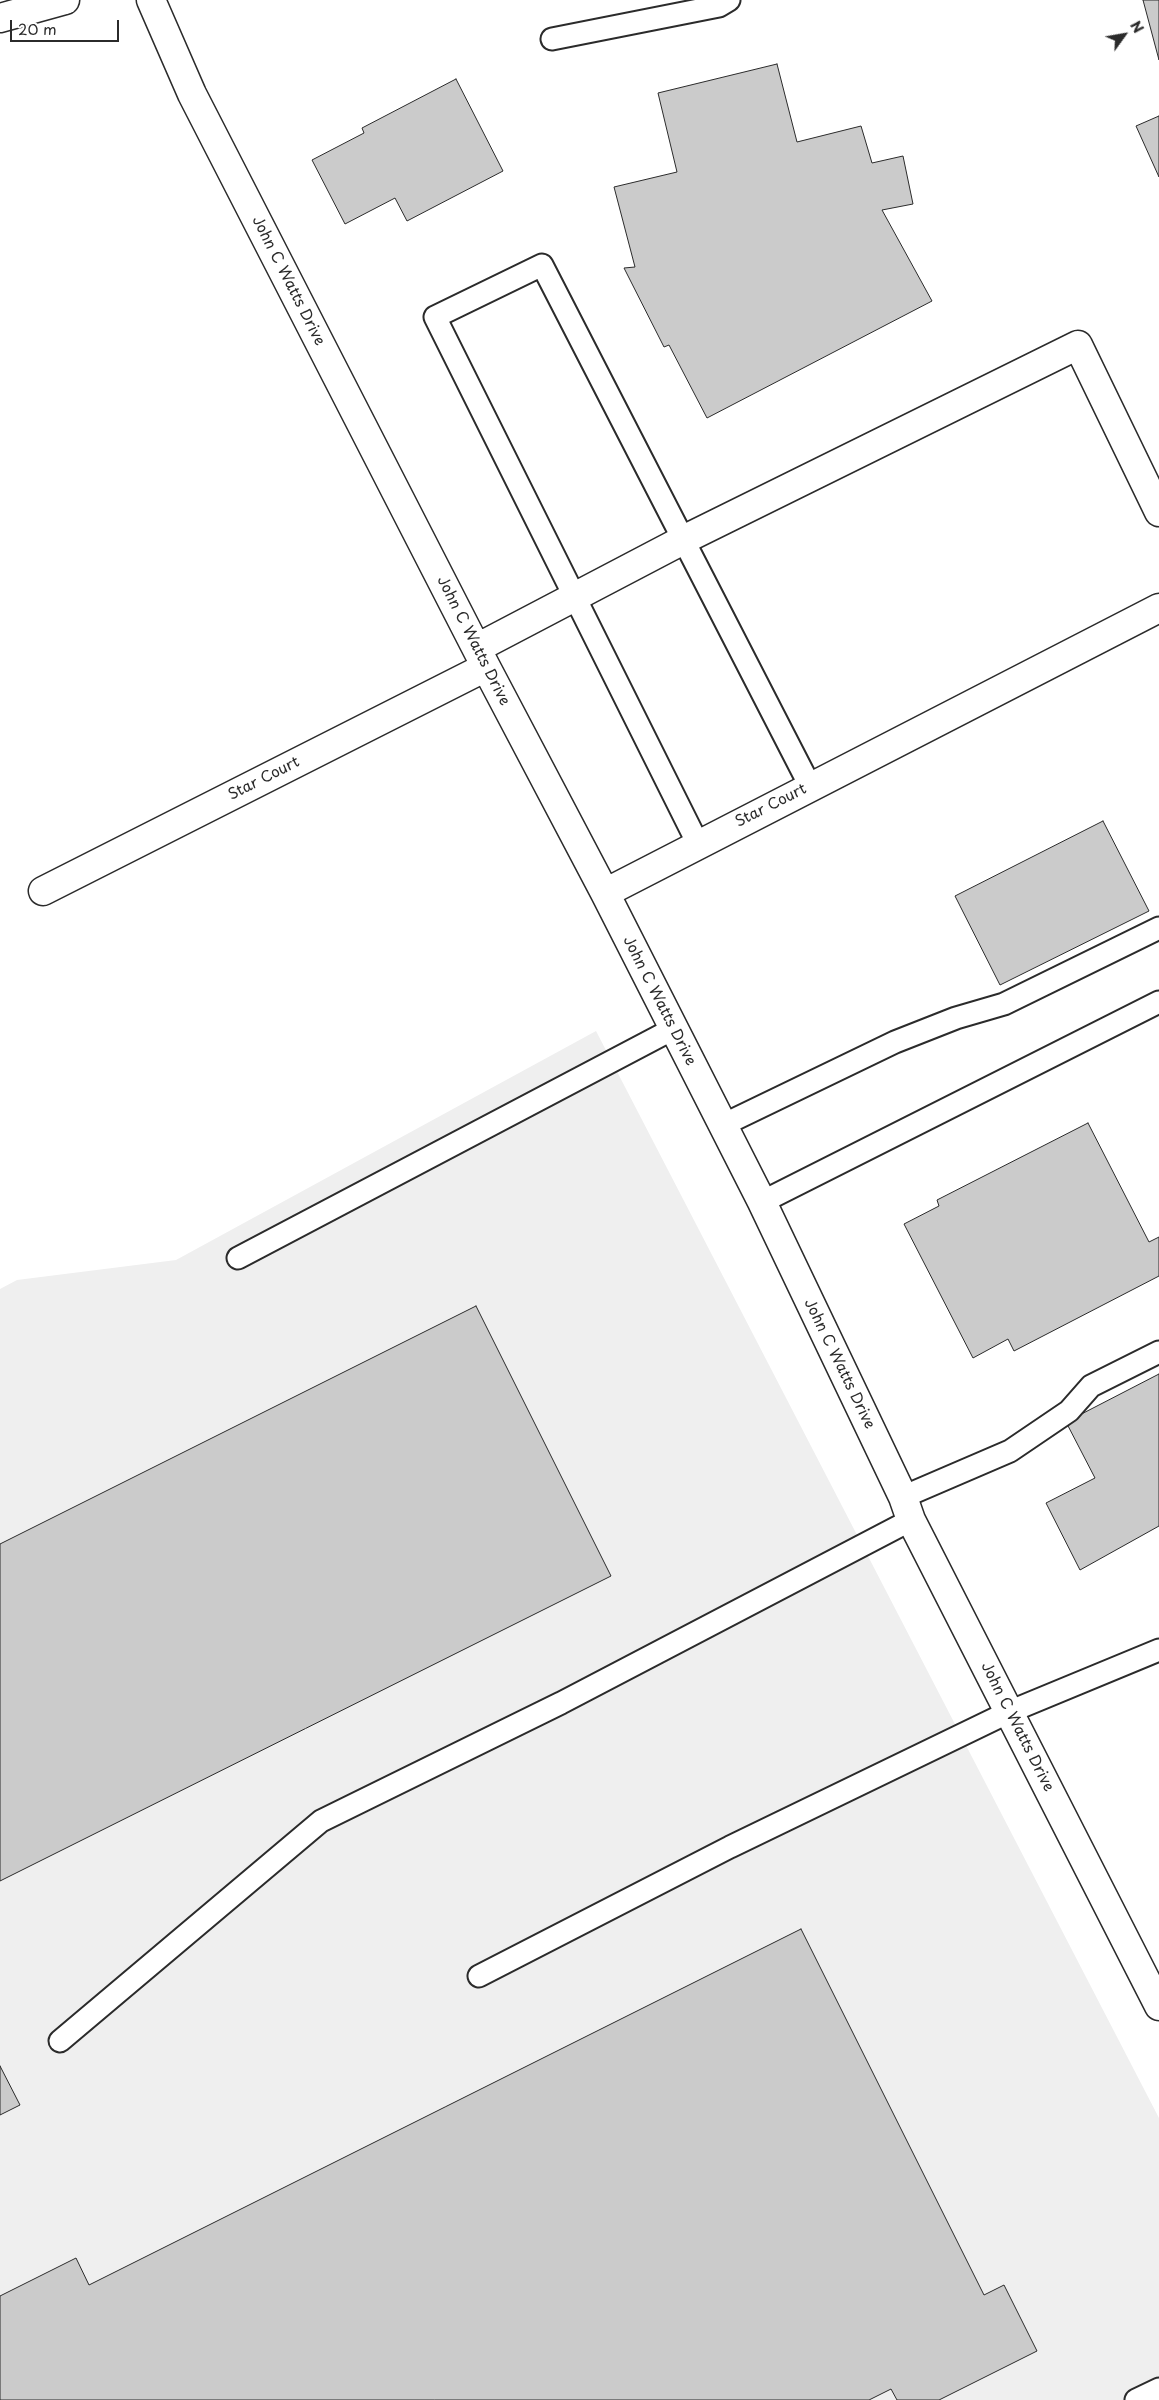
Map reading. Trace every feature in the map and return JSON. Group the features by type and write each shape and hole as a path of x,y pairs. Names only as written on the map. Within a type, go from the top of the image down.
{"street":[{"path":"0,18 65,0"},
{"name":"John C Watts Drive","path":"151,0 192,94 605,892 762,1202 907,1508 1159,2006"},
{"name":"Star Court","path":"43,891 482,657 575,597 683,540 1078,346 1159,512"},
{"name":"Star Court","path":"605,892 1159,608"}],"lane":[{"path":"552,39 719,6 729,0"},
{"path":"698,844 434,317 542,264 810,786"},
{"path":"722,1125 895,1042 956,1018 1004,1004 1159,928"},
{"path":"762,1202 1159,1002"},
{"path":"238,1258 673,1029"},
{"path":"60,2041 320,1822 561,1703 1010,1451 1069,1411 1091,1386 1159,1352"},
{"path":"479,1976 730,1847 1009,1712 1159,1650"},
{"path":"1136,2400 1159,2389"}],"shaded area":[{"path":"596,1031 1159,2118 1159,2400 0,2400 0,1289 17,1280 176,1260"}],"building":[{"path":"1143,0 1159,0 1159,60"},
{"path":"777,64 797,142 861,126 872,163 903,156 913,204 882,210 932,301 707,418 669,345 664,347 624,268 635,267 614,187 677,172 658,93"},
{"path":"456,79 503,171 407,221 395,198 345,224 312,160 364,133 362,128"},
{"path":"1159,116 1159,177 1136,126"},
{"path":"1103,821 1149,911 1000,985 955,896"},
{"path":"1088,1123 1149,1242 1159,1237 1159,1276 1014,1351 1008,1339 973,1358 904,1224 939,1206 937,1200"},
{"path":"476,1306 611,1576 0,1881 0,1544"},
{"path":"1159,1374 1159,1526 1080,1570 1046,1503 1095,1478 1066,1422"},
{"path":"801,1929 984,2295 1004,2285 1037,2351 939,2400 897,2400 891,2389 869,2400 0,2400 0,2296 76,2258 89,2285"},
{"path":"0,2066 20,2105 0,2115"}]}
